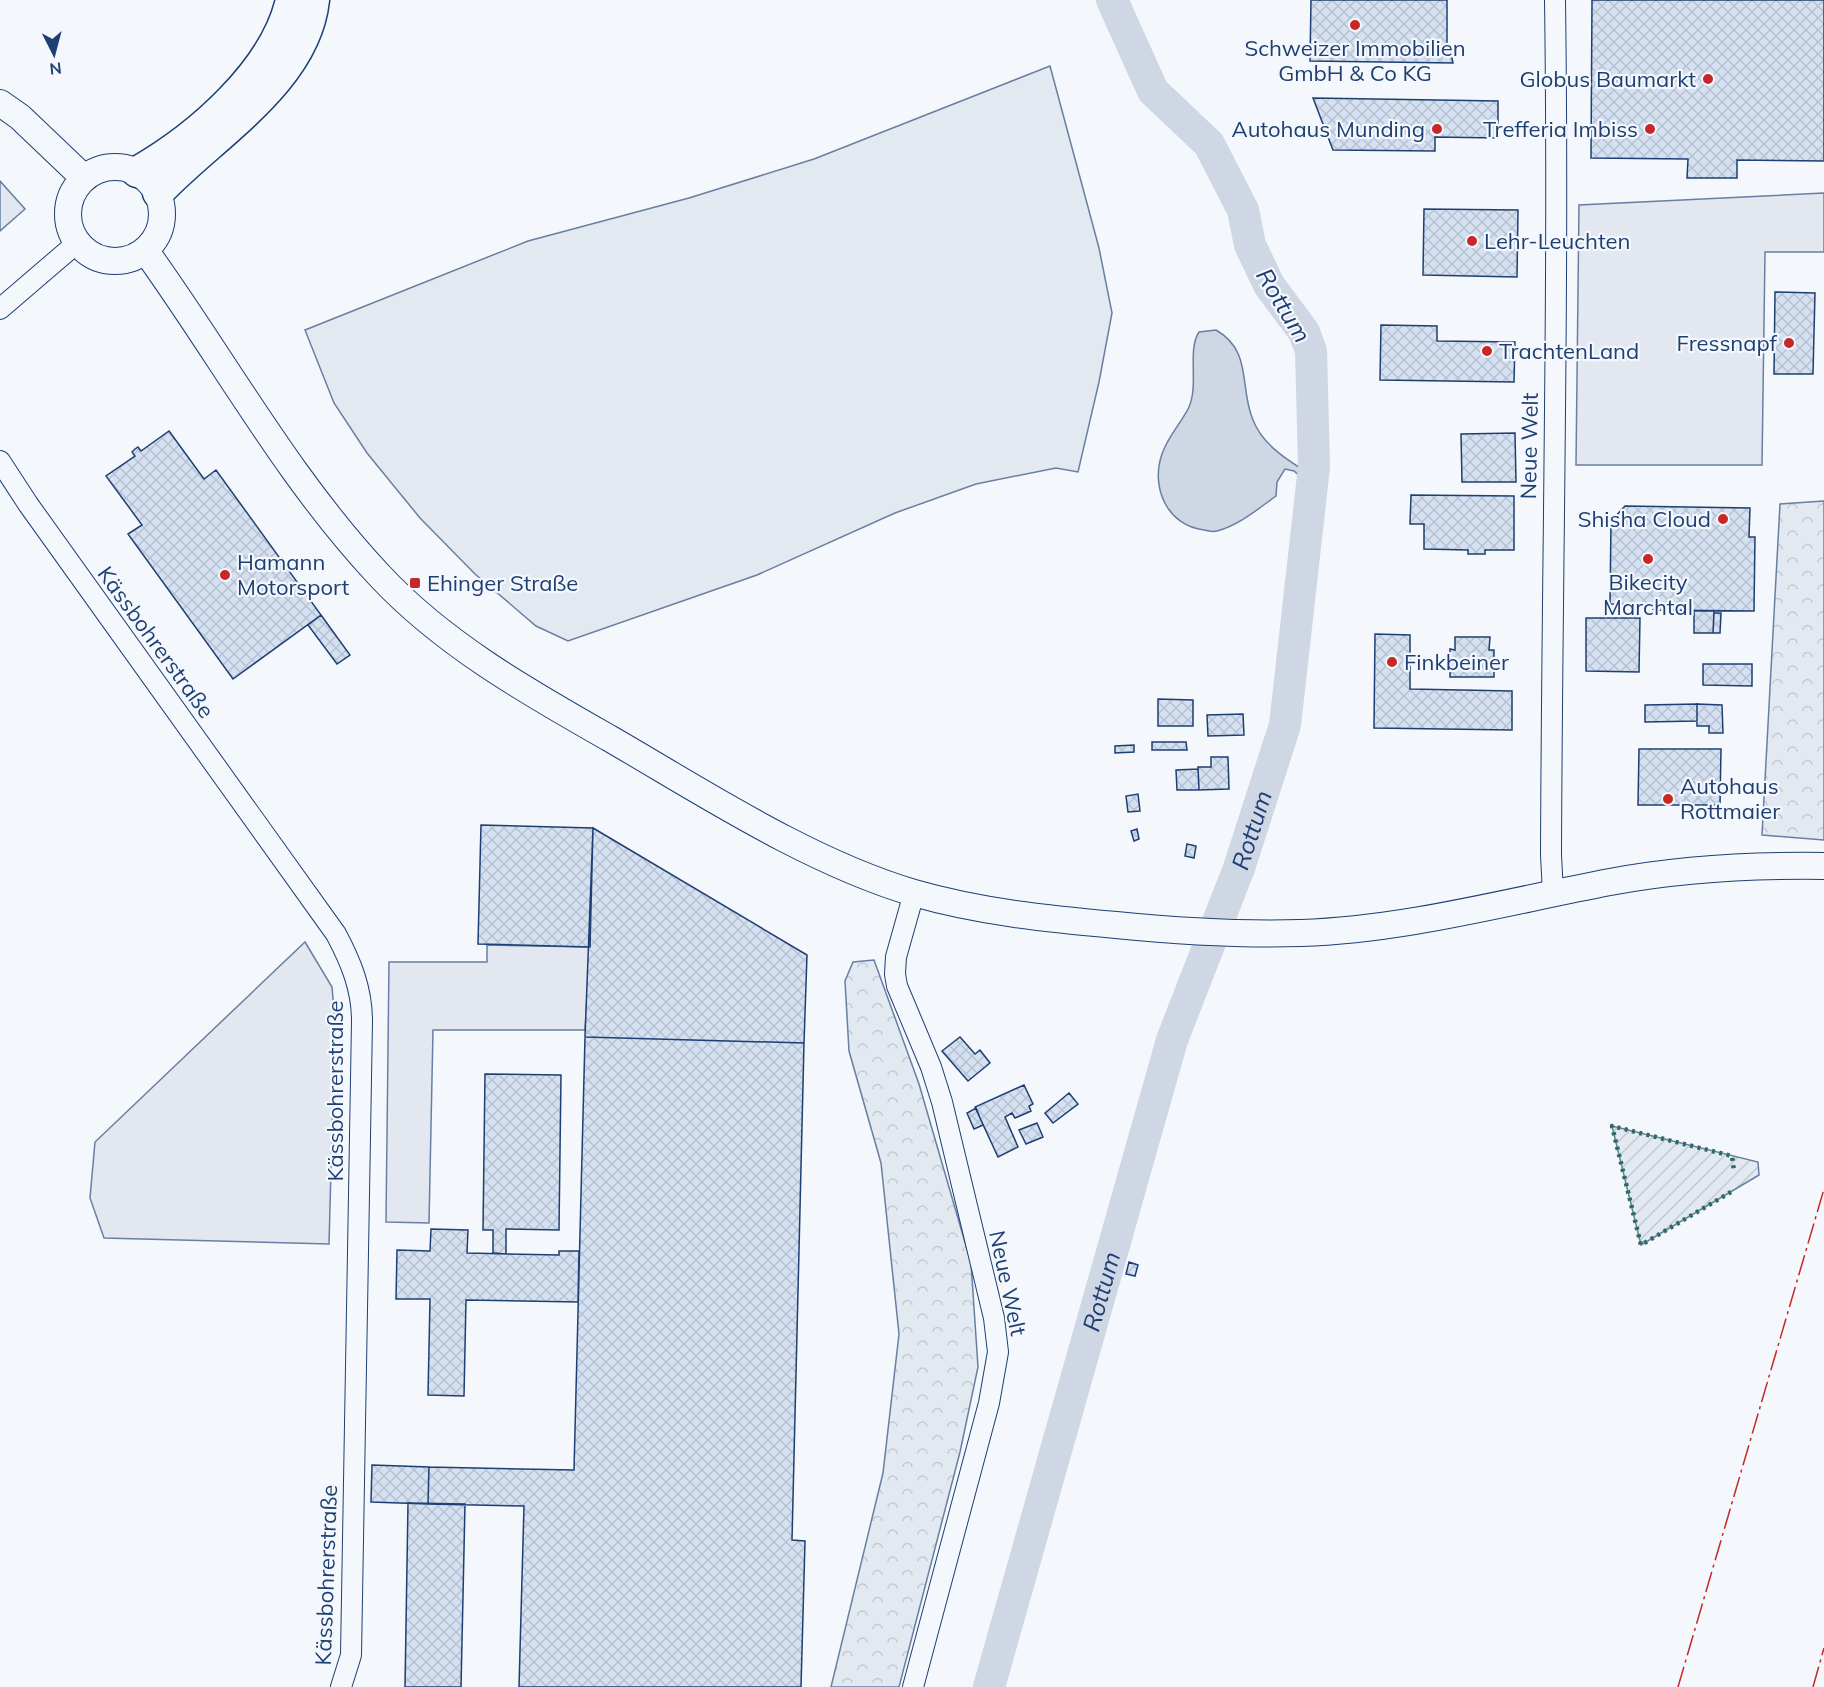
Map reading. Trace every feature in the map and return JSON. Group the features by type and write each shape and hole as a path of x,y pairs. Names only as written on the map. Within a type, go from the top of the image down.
{"highway":[{"path":"137,172 167,155 235,94 269,53 291,0"},
{"path":"158,193 269,89 296,52 305,34 314,0"}],"main road":[{"path":"0,103 20,117 84,178"},
{"path":"104,168 126,168 137,172 158,193 162,218 159,230 145,250 128,258 110,260 98,257 78,242 72,232 68,209 76,187 84,178 104,168"},
{"path":"145,250 303,485 341,533 412,607 506,677 747,818 830,859 914,893 1034,918 1175,930 1248,933 1363,929 1617,881 1707,870 1824,866"}],"street":[{"name":"Neue Welt","path":"1553,893 1551,855 1552,472 1558,196 1555,0"},
{"path":"0,309 78,242"},
{"name":"Kässbohrerstraße","path":"0,461 35,514 336,934 357,979 362,1002 362,1021 351,1655 346,1678 341,1687"},
{"name":"Neue Welt","path":"913,1687 989,1403 998,1352 994,1317 942,1102 931,1067 897,986 896,957 914,893"}],"green space":[{"path":"1050,66 1099,248 1112,313 1078,472 1056,468 976,484 895,513 757,575 568,641 536,626 475,574 420,518 367,453 334,403 305,330 528,241 689,198 814,159"},
{"path":"1824,501 1824,840 1762,835 1780,504"},
{"path":"874,960 919,1084 971,1263 978,1367 960,1452 899,1687 831,1687 883,1473 899,1334 881,1163 849,1051 845,981 853,962"},
{"path":"1612,1126 1758,1162 1759,1175 1641,1245"}],"shaded area":[{"path":"0,181 25,209 0,231"},
{"path":"1824,193 1824,252 1765,252 1762,465 1576,465 1579,205"},
{"path":"1216,330 1228,339 1240,359 1249,408 1263,438 1295,465 1313,476 1312,487 1294,471 1285,469 1277,482 1276,496 1241,521 1212,531 1191,527 1172,513 1165,503 1158,480 1162,454 1192,398 1196,339 1199,332"},
{"path":"305,942 332,987 335,1021 329,1244 104,1238 90,1198 95,1142"},
{"path":"487,945 590,947 585,1030 433,1030 429,1223 386,1222 389,962 487,962"}],"building":[{"path":"1311,0 1447,0 1447,48 1450,49 1453,63 1310,61"},
{"name":"Globus Baumarkt","path":"1592,0 1824,0 1824,161 1737,160 1737,178 1687,178 1688,159 1591,158"},
{"path":"1313,98 1498,101 1498,138 1435,137 1435,151 1333,150"},
{"path":"1424,209 1518,210 1517,277 1423,275"},
{"path":"1775,292 1815,293 1813,374 1774,374"},
{"path":"1381,325 1437,326 1437,341 1515,342 1514,382 1380,380"},
{"name":"Hamann Motorsport","path":"169,431 204,479 216,470 321,615 233,679 128,534 142,525 106,476 135,456 132,452 135,449 138,447 141,451"},
{"path":"1515,433 1516,482 1462,482 1461,434"},
{"path":"1411,495 1514,496 1514,550 1485,550 1485,554 1468,554 1468,550 1424,549 1424,524 1410,524"},
{"path":"1625,506 1750,508 1749,537 1755,537 1754,611 1653,610 1653,605 1610,604 1611,521"},
{"path":"1694,611 1714,611 1713,633 1694,633"},
{"path":"1714,613 1721,613 1720,633 1713,633"},
{"path":"321,615 350,655 337,664 308,625"},
{"path":"1586,618 1640,618 1639,672 1586,671"},
{"name":"Finkbeiner","path":"1375,634 1410,635 1410,689 1512,691 1512,730 1374,728"},
{"path":"1455,637 1490,637 1489,650 1494,650 1494,677 1450,677 1450,649 1455,650"},
{"path":"1703,664 1752,664 1752,686 1703,685"},
{"path":"1158,699 1193,700 1193,726 1158,726"},
{"path":"1697,704 1722,705 1723,733 1709,733 1709,726 1697,726"},
{"path":"1697,704 1697,721 1645,722 1645,705"},
{"path":"1243,714 1244,735 1208,736 1207,715"},
{"path":"1152,742 1186,742 1187,750 1152,750"},
{"path":"1134,745 1134,752 1115,753 1115,746"},
{"path":"1639,749 1721,749 1720,805 1638,805"},
{"path":"1211,757 1228,757 1229,789 1199,790 1198,767 1211,767"},
{"path":"1198,769 1199,790 1177,790 1176,770"},
{"path":"1138,794 1140,811 1128,812 1126,796"},
{"path":"481,825 593,828 590,947 478,944"},
{"path":"593,828 807,955 804,1043 585,1037"},
{"path":"1137,829 1139,839 1134,841 1131,831"},
{"path":"1187,844 1196,846 1194,858 1185,856"},
{"path":"585,1037 804,1043 792,1540 805,1541 801,1687 519,1687 524,1506 428,1504 429,1467 574,1470"},
{"path":"960,1037 975,1054 980,1050 990,1063 968,1081 942,1051"},
{"path":"485,1074 561,1075 559,1230 506,1229 506,1254 493,1253 493,1230 483,1230"},
{"path":"1024,1085 1033,1104 1029,1106 1031,1111 1015,1118 1012,1113 1005,1117 1018,1147 998,1157 975,1107"},
{"path":"1069,1093 1078,1104 1053,1123 1045,1113"},
{"path":"976,1108 983,1125 974,1129 967,1113"},
{"path":"1037,1123 1043,1137 1026,1144 1019,1130"},
{"path":"431,1229 468,1230 467,1253 559,1255 559,1251 579,1251 578,1302 466,1300 464,1396 428,1395 430,1299 396,1299 397,1250 430,1251"},
{"path":"1129,1262 1138,1265 1135,1276 1126,1274"},
{"path":"372,1465 429,1467 428,1504 371,1502"},
{"path":"408,1503 465,1504 461,1687 405,1687"}],"waterway":[{"name":"Rottum","path":"989,1687 1172,1040 1239,868 1285,725 1314,467 1311,351 1304,332 1269,285 1250,245 1243,210 1209,144 1153,91 1112,0"}],"hedge":[{"path":"1731,1192 1641,1245 1612,1126 1732,1156 1734,1171"}],"power":[{"path":"1678,1687 1824,1189"},
{"path":"1813,1687 1824,1648"}],"place":[{"name":"Schweizer Immobilien GmbH & Co KG","path":"1355,25"},
{"name":"Globus Baumarkt","path":"1708,79"},
{"name":"Autohaus Munding","path":"1437,129"},
{"name":"Trefferia Imbiss","path":"1650,129"},
{"name":"Lehr-Leuchten","path":"1472,241"},
{"name":"Fressnapf","path":"1789,343"},
{"name":"TrachtenLand","path":"1487,351"},
{"name":"Shisha Cloud","path":"1723,519"},
{"name":"Bikecity Marchtal","path":"1648,559"},
{"name":"Hamann Motorsport","path":"225,575"},
{"name":"Ehinger Straße","path":"415,583"},
{"name":"Finkbeiner","path":"1392,662"},
{"name":"Autohaus Rottmaier","path":"1668,799"}]}
